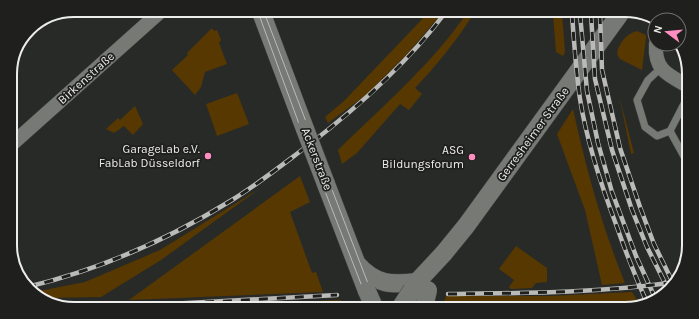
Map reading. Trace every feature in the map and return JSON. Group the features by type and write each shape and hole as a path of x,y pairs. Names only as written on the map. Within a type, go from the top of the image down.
{"street":[{"name":"Birkenstraße","path":"17,140 155,17"},
{"name":"Ackerstraße","path":"263,17 370,299"},
{"name":"Gerresheimer Straße","path":"406,302 419,287 444,252 466,226 618,17"},
{"path":"656,52 661,68 670,76 682,83"},
{"path":"357,264 367,274 384,283 419,287"},
{"name":"Gerresheimer Straße","path":"419,287 423,302"}],"lane":[{"path":"661,68 648,80 637,100 645,127 657,136 670,131 682,108"},
{"path":"670,131 682,153"}],"shaded area":[{"path":"424,17 439,17 408,53 366,95 328,123 325,117 344,101"},
{"path":"464,17 471,17 446,52 415,88 422,94 409,110 400,104 357,153 342,164 338,150 422,68"},
{"path":"553,17 562,17 565,52 563,56 556,52"},
{"path":"212,28 214,31 217,30 221,40 219,43 227,64 205,72 201,87 195,95 172,70 188,55 187,53"},
{"path":"637,31 646,35 642,70 620,59 617,54 619,46 624,40 630,34"},
{"path":"237,93 249,124 217,136 206,104"},
{"path":"619,95 634,153 631,154"},
{"path":"135,106 143,124 133,135 124,126 114,133 106,129 118,118 120,120"},
{"path":"573,109 595,197 625,283 602,285 585,210 557,134"},
{"path":"300,176 310,202 290,212 312,273 316,272 323,292 129,300"},
{"path":"259,189 161,260 101,297 52,298 40,291 85,282 160,250"},
{"path":"516,246 547,268 547,282 536,283 532,288 511,289 509,287 514,280 499,269"},
{"path":"632,292 637,301 629,302 444,302 446,296 551,296"},
{"path":"341,300 341,302 286,302"}],"tram line":[{"path":"260,17 302,132 368,302"},
{"path":"266,17 375,302"}],"railway":[{"path":"34,285 81,272 133,252 184,228 242,194 344,117 397,68 442,17"},
{"path":"572,17 580,99 591,148 611,211 645,298"},
{"path":"580,17 587,91 598,143 612,192 636,256 653,294"},
{"path":"591,17 595,79 612,150 632,210 647,247 666,284"},
{"path":"600,17 602,70 620,148 654,244 671,279"},
{"path":"448,294 587,291 667,283"},
{"path":"207,302 337,295"}],"place":[{"name":"GarageLab e.V. FabLab Düsseldorf","path":"208,156"},
{"name":"ASG Bildungsforum","path":"472,157"}]}
